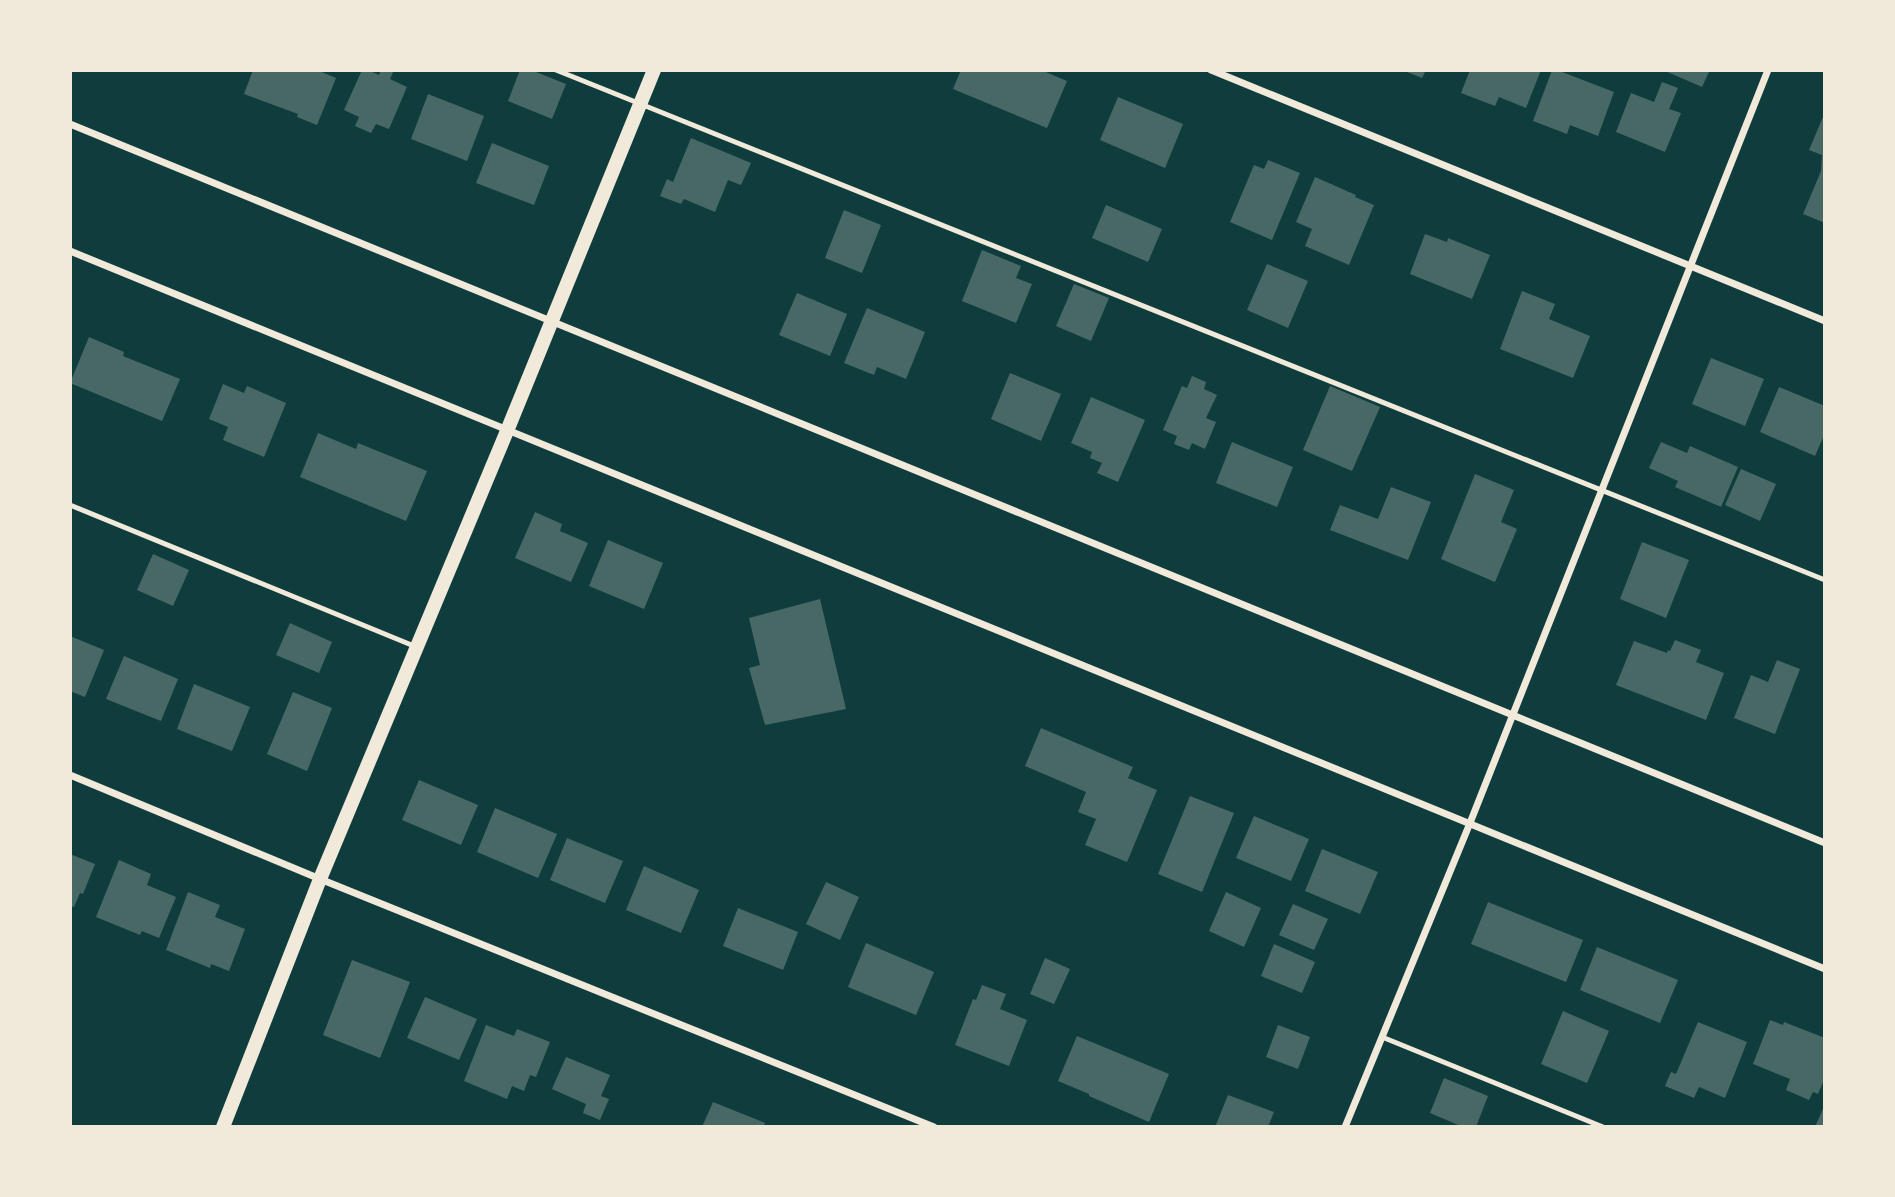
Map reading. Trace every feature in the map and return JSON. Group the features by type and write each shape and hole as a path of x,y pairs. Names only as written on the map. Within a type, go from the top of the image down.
{"main road":[{"path":"223,1127 320,879 654,70"}],"street":[{"path":"1212,70 1825,321"},
{"path":"1345,1127 1470,822 1768,70"},
{"path":"70,124 1825,843"},
{"path":"70,251 1825,969"},
{"path":"70,775 934,1127"}],"lane":[{"path":"556,70 1825,580"},
{"path":"70,505 417,648"},
{"path":"1382,1037 1603,1127"}],"building":[{"path":"253,70 317,70 336,78 317,125 297,117 298,114 244,94"},
{"path":"362,70 379,75 381,70 389,70 393,72 390,79 407,87 389,129 376,124 371,133 355,126 359,117 344,110"},
{"path":"520,70 531,70 566,84 552,119 508,101"},
{"path":"961,70 1041,70 1067,81 1047,128 953,89"},
{"path":"1402,70 1426,70 1422,78"},
{"path":"1470,70 1541,70 1526,108 1499,97 1495,106 1461,93"},
{"path":"1552,70 1614,92 1598,136 1570,125 1567,134 1533,121"},
{"path":"1663,70 1710,70 1702,87"},
{"path":"1662,82 1678,88 1669,109 1681,113 1665,152 1616,132 1631,93 1654,102"},
{"path":"428,94 484,116 467,161 411,139"},
{"path":"1118,97 1183,124 1165,168 1100,140"},
{"path":"1825,112 1825,223 1803,214 1821,171 1822,155 1809,150"},
{"path":"691,138 751,163 741,185 728,180 715,212 684,199 681,204 660,196 667,179 673,182"},
{"path":"492,143 549,166 534,205 476,183"},
{"path":"1268,160 1300,173 1272,240 1230,222 1254,165 1264,169"},
{"path":"1315,177 1374,205 1349,265 1305,246 1312,229 1296,222"},
{"path":"1106,205 1162,229 1148,262 1092,238"},
{"path":"844,210 881,225 862,273 825,258"},
{"path":"1425,234 1447,242 1448,238 1490,255 1472,299 1410,274"},
{"path":"982,250 1021,266 1016,278 1032,284 1016,323 962,301"},
{"path":"1267,264 1308,281 1288,328 1247,310"},
{"path":"1074,284 1109,298 1091,341 1056,326"},
{"path":"1522,291 1555,304 1549,319 1590,336 1573,378 1500,349"},
{"path":"797,293 847,314 830,356 779,335"},
{"path":"867,308 925,332 906,379 877,367 874,375 844,363"},
{"path":"89,337 124,352 123,356 180,379 162,421 70,383"},
{"path":"1711,358 1764,379 1745,426 1692,404"},
{"path":"1010,373 1061,394 1041,441 991,419"},
{"path":"1192,376 1206,382 1204,389 1217,395 1206,418 1216,422 1205,449 1192,443 1189,450 1174,444 1177,436 1163,430 1182,386 1187,388"},
{"path":"223,384 244,393 247,386 286,403 264,457 223,440 228,427 209,419"},
{"path":"1330,386 1380,407 1352,471 1303,450"},
{"path":"1779,387 1825,406 1825,433 1815,456 1760,432"},
{"path":"1091,397 1145,420 1118,482 1097,473 1102,463 1090,458 1092,452 1071,443"},
{"path":"318,433 356,449 358,443 427,471 406,521 300,477"},
{"path":"1232,442 1293,467 1277,507 1216,483"},
{"path":"1661,442 1687,453 1690,446 1738,467 1721,507 1675,487 1678,481 1649,468"},
{"path":"1741,469 1776,484 1760,521 1725,505"},
{"path":"1475,474 1514,490 1501,522 1517,529 1495,582 1441,559"},
{"path":"1391,487 1431,502 1408,560 1330,530 1340,505 1378,519"},
{"path":"535,512 562,524 560,531 588,543 571,582 515,558"},
{"path":"608,540 663,563 644,609 589,586"},
{"path":"1642,542 1689,560 1666,618 1620,599"},
{"path":"153,554 189,570 173,606 137,590"},
{"path":"820,599 846,709 765,725 749,668 760,665 749,618"},
{"path":"290,623 332,642 319,673 276,655"},
{"path":"70,636 104,650 85,697 70,691"},
{"path":"1675,640 1701,650 1696,662 1724,673 1706,720 1616,685 1634,641 1667,653"},
{"path":"124,656 178,679 161,721 106,699"},
{"path":"1777,660 1800,669 1775,734 1734,718 1751,675 1768,682"},
{"path":"194,684 250,707 232,751 177,729"},
{"path":"293,692 332,708 307,771 267,754"},
{"path":"1041,728 1133,767 1128,778 1157,790 1127,862 1085,845 1096,819 1078,812 1086,792 1025,766"},
{"path":"419,780 478,805 461,845 402,820"},
{"path":"1190,796 1234,813 1202,892 1158,874"},
{"path":"495,808 557,834 538,878 477,852"},
{"path":"1254,816 1309,839 1291,881 1236,858"},
{"path":"567,838 623,861 605,903 550,880"},
{"path":"1322,849 1378,872 1360,914 1305,891"},
{"path":"70,854 95,864 83,894 80,893 74,907 70,906"},
{"path":"119,860 151,874 147,885 176,897 159,938 142,931 140,935 96,917"},
{"path":"644,866 699,890 681,933 626,910"},
{"path":"826,882 859,897 840,940 806,924"},
{"path":"188,892 220,905 215,917 245,929 229,971 211,964 210,968 166,950"},
{"path":"1226,892 1261,908 1244,947 1209,931"},
{"path":"1488,902 1583,940 1566,982 1471,944"},
{"path":"1293,904 1328,919 1314,950 1279,935"},
{"path":"738,908 798,932 783,970 723,946"},
{"path":"866,943 934,972 916,1015 848,987"},
{"path":"1274,944 1315,962 1302,993 1261,976"},
{"path":"1597,947 1678,980 1660,1023 1580,990"},
{"path":"1045,958 1070,969 1054,1004 1030,994"},
{"path":"352,960 410,982 380,1058 323,1035"},
{"path":"982,985 1006,994 1000,1009 1027,1020 1009,1066 955,1045 973,999 976,1000"},
{"path":"425,997 477,1019 459,1060 407,1038"},
{"path":"1563,1011 1609,1031 1587,1083 1541,1064"},
{"path":"1770,1020 1783,1025 1784,1022 1825,1038 1825,1077 1818,1094 1813,1092 1809,1100 1786,1090 1790,1079 1753,1064"},
{"path":"1698,1022 1747,1042 1725,1098 1699,1087 1694,1098 1665,1086 1671,1072 1676,1074"},
{"path":"486,1025 514,1036 517,1029 550,1042 536,1077 530,1075 524,1091 512,1086 507,1099 464,1081"},
{"path":"1278,1025 1310,1037 1298,1069 1266,1057"},
{"path":"1077,1036 1169,1074 1149,1122 1058,1081"},
{"path":"566,1057 610,1075 601,1096 609,1099 600,1120 583,1113 586,1104 552,1089"},
{"path":"1444,1078 1488,1096 1476,1127 1463,1127 1430,1113"},
{"path":"1228,1095 1274,1112 1268,1127 1215,1127"},
{"path":"713,1102 765,1123 763,1127 702,1127"},
{"path":"1825,1104 1825,1127 1815,1127"}]}
